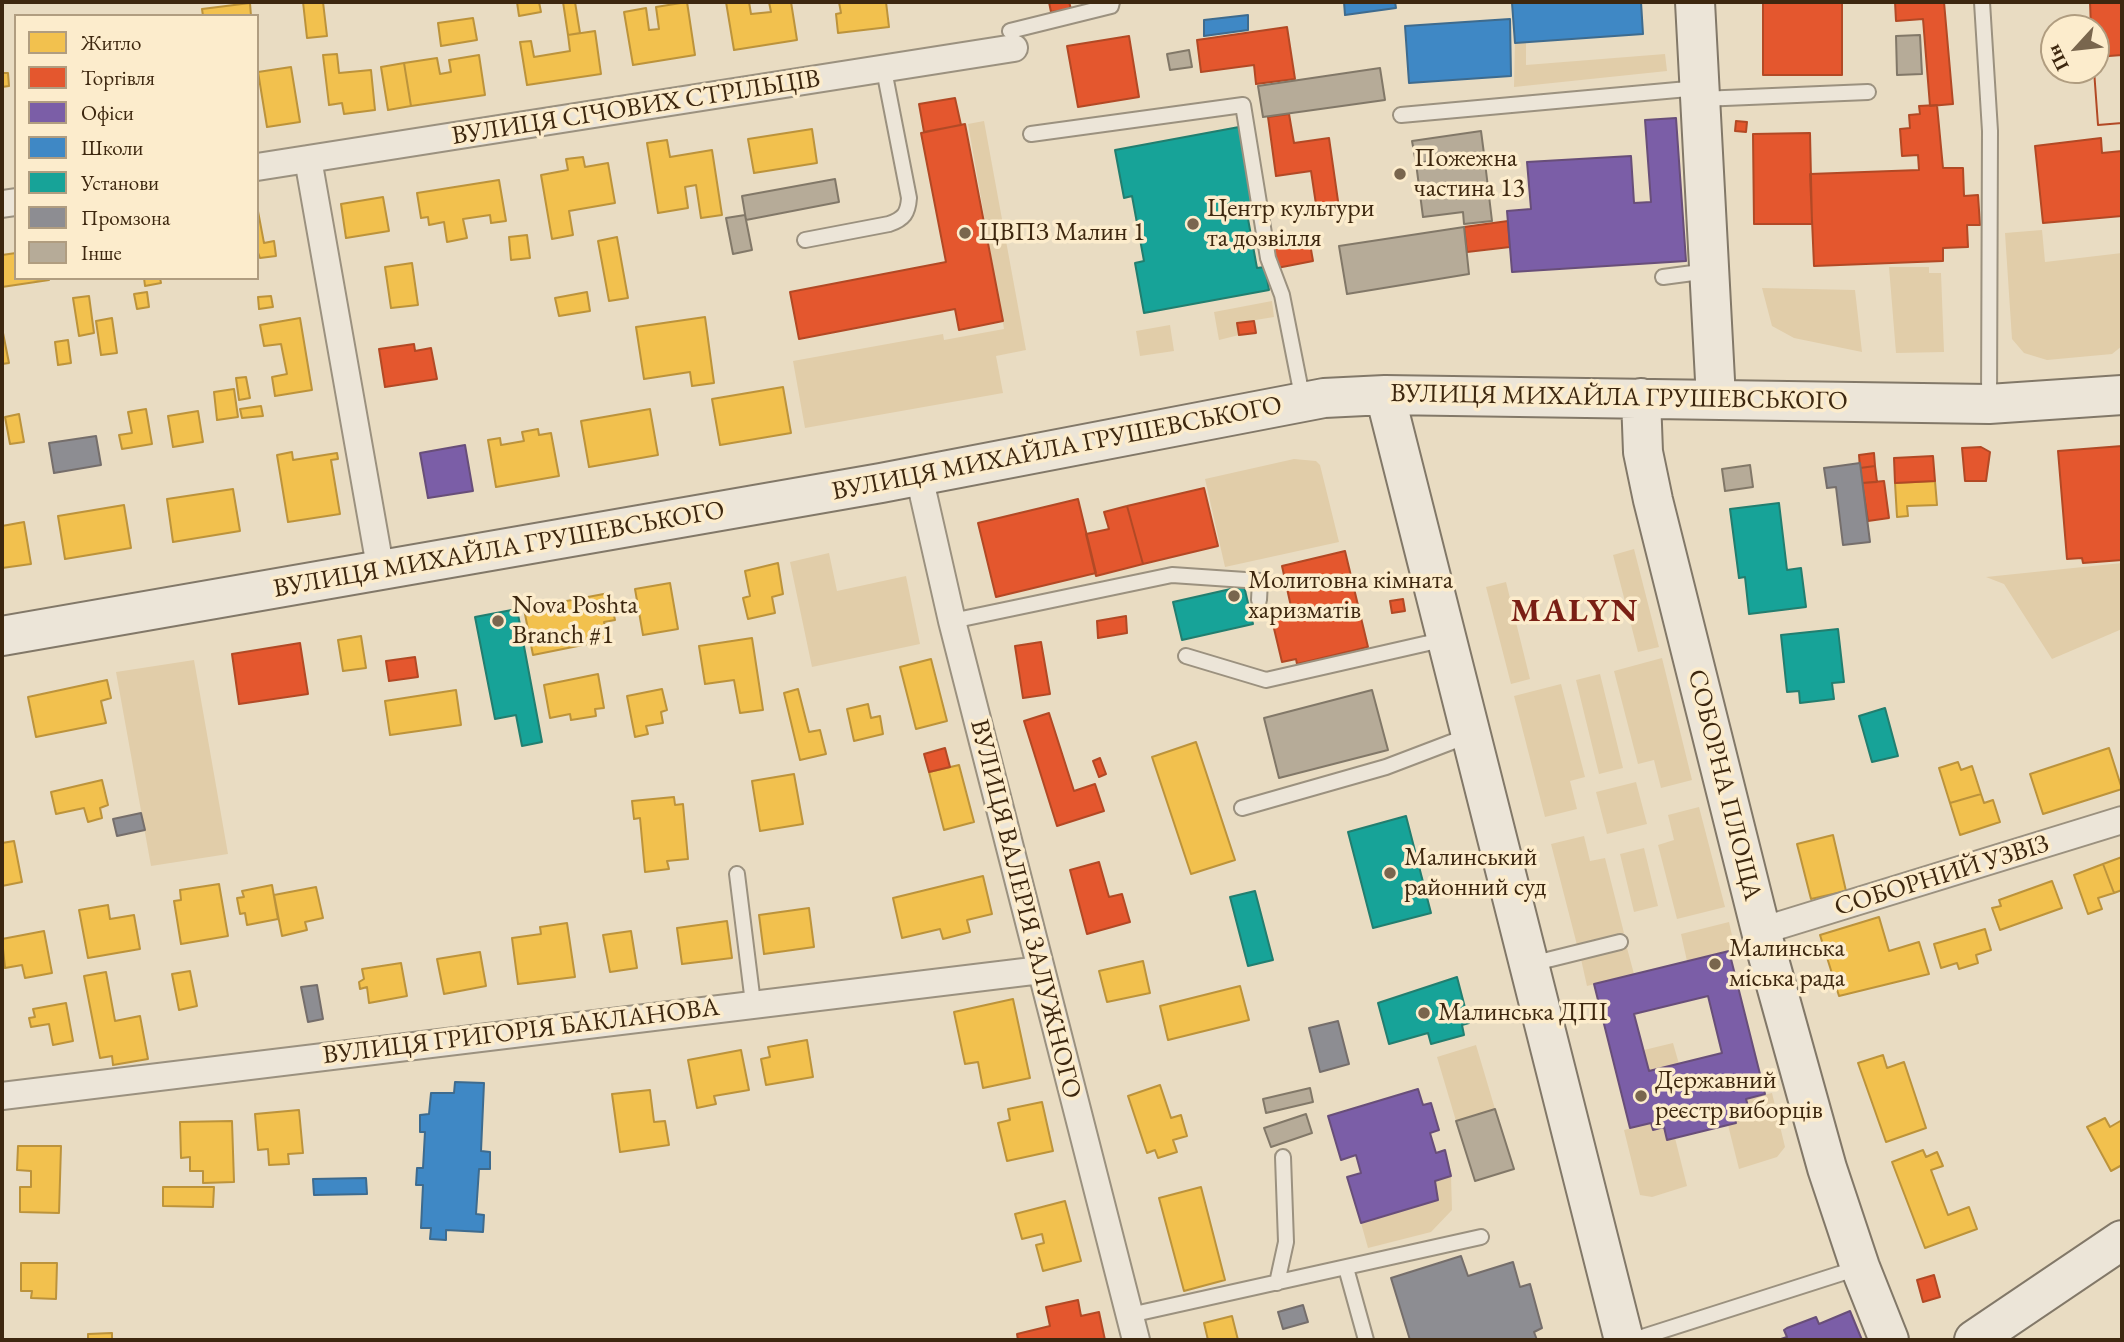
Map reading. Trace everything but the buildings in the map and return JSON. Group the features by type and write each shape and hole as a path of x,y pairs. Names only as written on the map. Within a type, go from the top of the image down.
{"street":[{"path":"1695,2 1716,399"},
{"name":"ВУЛИЦЯ СІЧОВИХ СТРІЛЬЦІВ","path":"259,167 884,70 1012,40"},
{"path":"308,159 381,572"},
{"path":"1385,395 1624,1340"},
{"name":"ВУЛИЦЯ МИХАЙЛА ГРУШЕВСЬКОГО","path":"2,636 919,476 1303,402 1385,395 1989,404 2122,395"},
{"name":"СОБОРНА ПЛОЩА","path":"1641,398 1643,452 1651,490 1761,930 1827,1168 1860,1267 1889,1340"},
{"name":"ВУЛИЦЯ ВАЛЕРІЯ ЗАЛУЖНОГО","path":"919,476 952,621 1136,1340"},
{"name":"СОБОРНИЙ УЗВІЗ","path":"1761,930 2122,820"},
{"name":"ВУЛИЦЯ ГРИГОРІЯ БАКЛАНОВА","path":"2,1096 1041,970"},
{"path":"1974,1340 2122,1240"}],"lane":[{"path":"1012,40 1111,6 1112,2"},
{"path":"1982,2 1990,131 1989,404"},
{"path":"805,240 890,224 901,220 908,211 909,198 884,70"},
{"path":"1401,116 1700,93 1868,92"},
{"path":"1031,134 1242,105 1268,258 1282,295 1303,402"},
{"path":"1662,276 1709,271"},
{"path":"952,621 1172,575 1260,581 1259,600"},
{"path":"1185,656 1266,680 1447,639"},
{"path":"1242,808 1386,767 1471,734"},
{"path":"737,874 753,1003"},
{"path":"1529,964 1620,942"},
{"path":"1277,1283 1286,1242 1283,1157"},
{"path":"1130,1315 1480,1237"},
{"path":"1633,1340 1860,1267"},
{"path":"1346,1268 1366,1340"}],"shaded area":[{"path":"1515,43 1526,43 1526,65 1665,54 1667,71 1514,87"},
{"path":"984,121 1026,350 996,356 1003,393 805,428 793,361 943,334 944,340 1004,329 968,124"},
{"path":"2042,230 2045,262 2122,253 2122,346 2112,354 2047,360 2024,353 2012,339 2005,233"},
{"path":"1889,267 1929,267 1929,273 1941,273 1944,352 1896,353"},
{"path":"1762,288 1855,290 1862,352 1794,338 1772,326"},
{"path":"1272,301 1274,317 1237,323 1239,335 1219,340 1214,312"},
{"path":"1170,325 1174,351 1140,356 1136,331"},
{"path":"1294,459 1316,461 1320,465 1339,542 1225,567 1205,479"},
{"path":"1634,549 1659,647 1638,652 1613,555"},
{"path":"829,553 837,591 906,576 920,644 812,667 790,562"},
{"path":"2122,563 2122,629 2052,659 2004,584 1986,577"},
{"path":"1506,582 1530,679 1511,684 1486,587"},
{"path":"1662,658 1692,780 1661,788 1654,760 1638,764 1614,671"},
{"path":"194,660 228,854 151,866 116,672"},
{"path":"1600,674 1623,768 1599,774 1576,680"},
{"path":"1561,684 1585,777 1570,781 1577,809 1545,817 1514,696"},
{"path":"1636,782 1647,824 1607,834 1596,792"},
{"path":"1699,807 1725,907 1677,919 1658,845 1674,840 1668,815"},
{"path":"1584,836 1590,861 1605,858 1624,933 1577,945 1551,844"},
{"path":"1644,848 1658,906 1634,912 1620,854"},
{"path":"1729,922 1735,949 1687,961 1681,934"},
{"path":"1627,948 1634,974 1587,986 1581,959"},
{"path":"1673,1043 1679,1064 1649,1071 1644,1050"},
{"path":"1476,1045 1495,1109 1456,1121 1437,1057"},
{"path":"1772,1093 1785,1147 1777,1157 1739,1169 1728,1125 1735,1122 1732,1110 1748,1106 1746,1099"},
{"path":"1651,1123 1653,1130 1664,1127 1667,1140 1675,1138 1687,1186 1652,1197 1640,1195 1624,1130"},
{"path":"1451,1176 1452,1210 1431,1232 1368,1248 1361,1223 1438,1200 1435,1181"}],"place":[{"name":"Пожежна частина 13","path":"1400,174"},
{"name":"Центр культури та дозвілля","path":"1193,224"},
{"name":"ЦВПЗ Малин 1","path":"965,233"},
{"name":"Молитовна кімната харизматів","path":"1234,596"},
{"name":"Nova Poshta Branch #1","path":"498,621"},
{"name":"Малинський районний суд","path":"1390,873"},
{"name":"Малинська міська рада","path":"1715,964"},
{"name":"Малинська ДПІ","path":"1424,1013"},
{"name":"Державний реєстр виборців","path":"1641,1096"}],"district":[{"name":"MALYN","path":"1575,612"}]}
